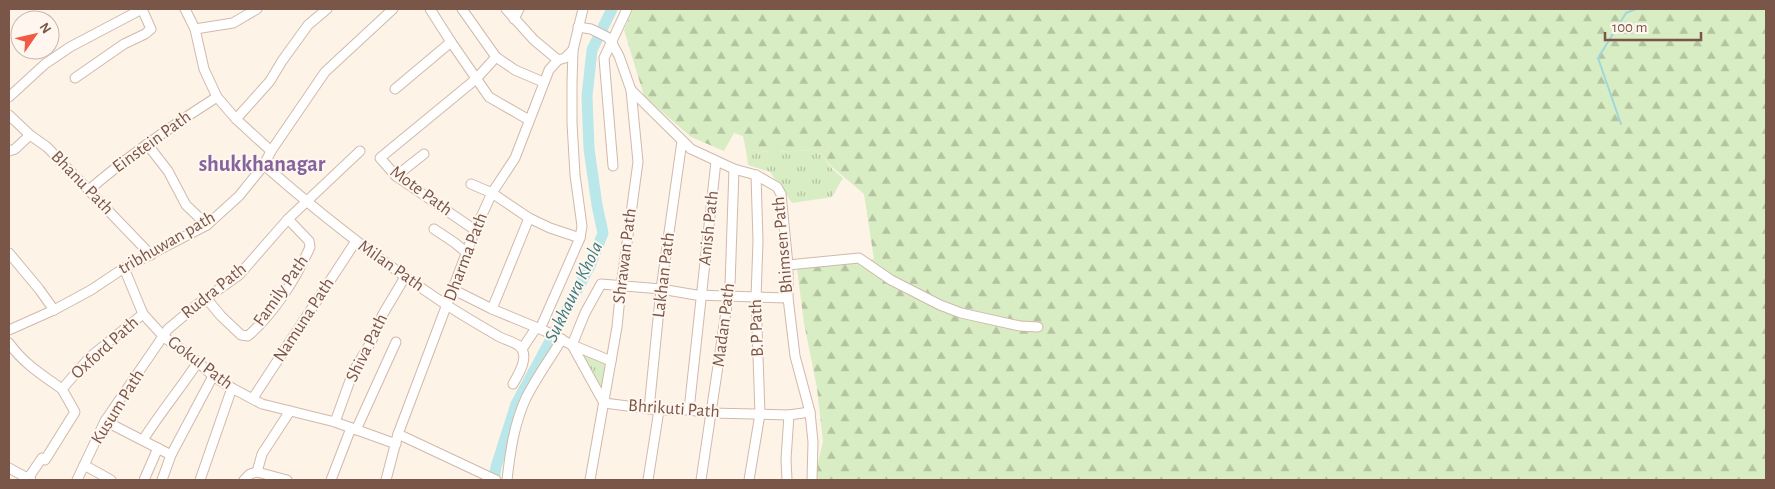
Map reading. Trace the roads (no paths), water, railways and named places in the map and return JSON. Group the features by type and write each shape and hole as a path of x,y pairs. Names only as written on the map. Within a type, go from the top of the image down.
{"street":[{"path":"9,97 45,64 70,47 142,9 151,29 124,44 75,78"},
{"path":"185,9 195,29 204,69 217,96 236,119 271,151"},
{"path":"195,29 232,23 257,9"},
{"path":"236,119 270,80 308,25 327,9"},
{"name":"tribhuwan path","path":"9,330 54,310 91,290 124,268 207,224 239,196 264,165 271,151 325,72 393,9"},
{"path":"430,9 489,97 529,120"},
{"path":"462,9 496,57 515,70 543,82"},
{"path":"506,9 534,40 558,60"},
{"path":"514,19 519,9"},
{"path":"513,384 522,368 522,349 540,329 580,238 582,226 575,175 572,123 573,50 583,9"},
{"path":"613,166 604,58 609,39 627,9"},
{"path":"578,26 591,29 609,39"},
{"name":"Shrawan Path","path":"590,480 617,327 620,287 638,162 630,90 619,56 609,39"},
{"path":"394,89 451,42"},
{"name":"Dharma Path","path":"386,480 397,439 467,252 492,192 515,158 549,70 558,60 565,58 573,50"},
{"path":"476,79 496,57"},
{"name":"Mote Path","path":"476,79 380,158 396,176 476,230"},
{"name":"Bhimsen Path","path":"630,90 691,149 734,169 756,175 777,187 781,194 788,265 788,298 796,356 810,412 813,442 812,480"},
{"name":"Einstein Path","path":"89,190 111,170 217,96"},
{"name":"Bhanu Path","path":"9,115 30,135 47,147 151,255"},
{"path":"9,151 15,149 30,135"},
{"name":"Lakhan Path","path":"648,480 661,289 682,141"},
{"path":"147,144 168,171 186,205 207,224"},
{"name":"Rudra Path","path":"164,337 168,329 206,298 239,275 288,219 360,151"},
{"path":"396,176 424,154"},
{"name":"Anish Path","path":"689,410 716,161"},
{"name":"Milan Path","path":"264,165 306,203 405,277 448,306 522,349"},
{"name":"Madan Path","path":"701,480 730,285 734,169"},
{"name":"B.P Path","path":"749,480 760,414 756,298 758,241 756,175"},
{"path":"471,184 492,192 529,218 550,228 580,238"},
{"path":"492,309 529,218"},
{"name":"Family Path","path":"206,298 235,331 241,335 248,336 267,318 290,284 310,247 309,241 288,219"},
{"path":"434,229 467,252"},
{"name":"Namuna Path","path":"253,398 356,242"},
{"path":"9,253 54,310"},
{"path":"788,265 859,258 891,280 940,305 961,313 1020,326 1038,327"},
{"name":"Gokul Path","path":"124,268 143,314 164,337 198,362 213,376 232,388 262,404 397,439 496,480"},
{"name":"Shiva Path","path":"335,422 353,372 371,342 383,314 405,277"},
{"path":"572,345 585,313 601,284 661,289 702,295 788,298"},
{"path":"454,290 611,362"},
{"name":"Oxford Path","path":"29,480 42,458 44,460 75,412 62,388 90,357 143,314"},
{"name":"Kusum Path","path":"77,480 105,421 164,337"},
{"path":"506,480 509,455 521,411 535,382 562,339"},
{"path":"331,480 396,342"},
{"path":"9,343 23,361 62,388"},
{"name":"Bhrikuti Path","path":"572,345 604,403 712,413 789,415 810,412"},
{"path":"142,440 198,362"},
{"path":"162,480 172,455 213,376"},
{"path":"200,480 232,388"},
{"path":"257,472 262,454 290,411"},
{"path":"787,480 786,459 789,415"},
{"path":"105,421 172,455"},
{"path":"144,480 158,448"},
{"path":"84,465 110,480"},
{"path":"9,468 29,480"},
{"path":"244,480 250,474 257,472 287,480"}],"waterway":[{"name":"Sukhaura Khola","path":"494,480 496,467 516,404 590,266 603,233 589,149 587,96 592,50 612,9"},
{"path":"1621,124 1598,58 1626,13 1636,9"}],"district":[{"name":"shukkhanagar","path":"262,164"}]}
